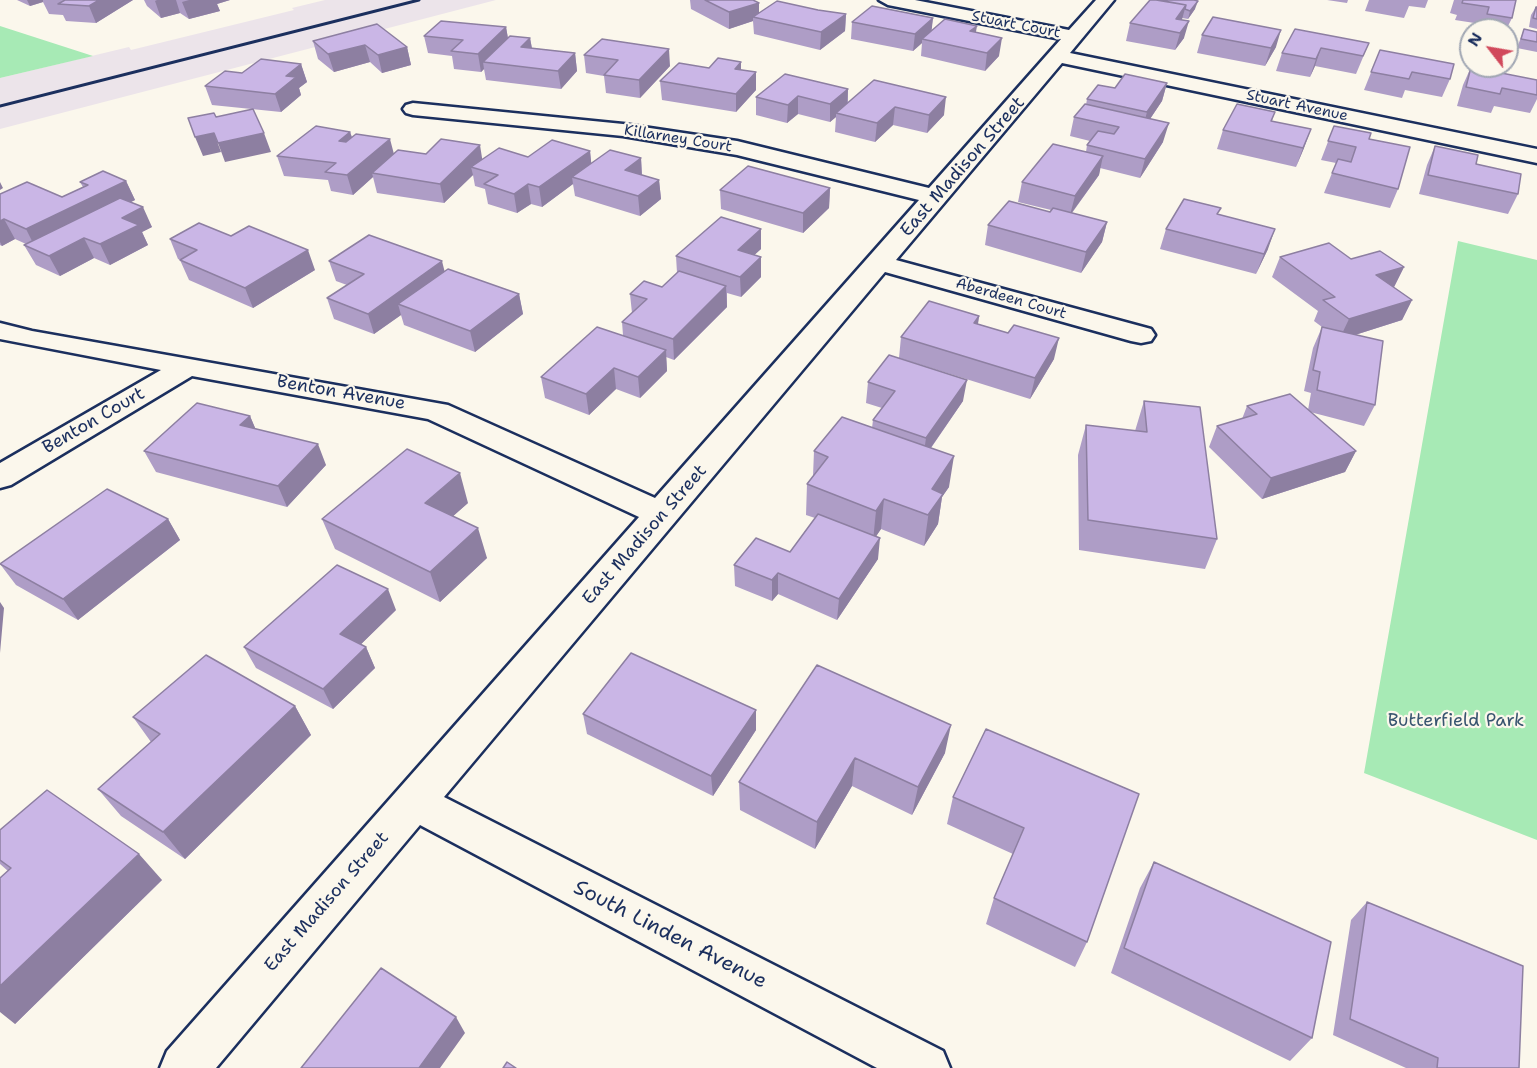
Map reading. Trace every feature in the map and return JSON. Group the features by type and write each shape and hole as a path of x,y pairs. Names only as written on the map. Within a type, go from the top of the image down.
{"street":[{"name":"Stuart Court","path":"888,0 1065,46"},
{"name":"East Madison Street","path":"183,1068 664,515 1105,0"},
{"name":"Stuart Avenue","path":"1065,46 1537,156"},
{"name":"Killarney Court","path":"413,109 623,130 737,148 937,197"},
{"name":"Aberdeen Court","path":"880,263 1141,335"},
{"name":"Benton Avenue","path":"0,331 31,339 438,412 664,515"},
{"name":"Benton Court","path":"0,477 189,366"},
{"name":"South Linden Avenue","path":"414,802 926,1068"}],"shaded area":[{"path":"325,0 496,0 0,129 0,78 129,47 131,50 294,10 292,8"}],"green space":[{"path":"0,26 93,56 0,78"},
{"name":"Butterfield Park","path":"1458,241 1537,260 1537,840 1364,773"}],"building":[{"path":"65,0 99,0 89,6 58,4"},
{"path":"705,0 753,0 759,3 729,12"},
{"path":"1150,0 1186,5 1176,19 1189,21 1180,33 1130,23"},
{"path":"1159,0 1198,1 1190,11 1185,9 1186,5"},
{"path":"1463,0 1516,0 1512,18 1487,14 1489,7 1462,3"},
{"path":"777,1 846,14 821,32 753,17"},
{"path":"872,6 933,18 915,34 852,22"},
{"path":"1537,7 1537,19 1533,18"},
{"path":"1213,17 1281,30 1271,48 1202,35"},
{"path":"945,19 977,26 970,31 1002,38 987,53 922,39"},
{"path":"441,21 506,27 478,54 451,51 463,40 424,36"},
{"path":"377,24 407,47 378,55 365,45 328,54 313,41"},
{"path":"1295,29 1369,43 1363,56 1321,48 1316,59 1282,53"},
{"path":"1524,29 1537,32 1537,42 1521,39"},
{"path":"510,36 530,38 521,47 575,53 558,71 483,62"},
{"path":"602,39 669,49 639,80 604,75 618,60 584,55"},
{"path":"1380,50 1454,64 1450,79 1412,72 1409,79 1371,72"},
{"path":"718,58 741,62 735,69 756,72 736,94 660,81 679,63 709,68"},
{"path":"261,59 301,64 286,76 296,77 275,94 205,86 225,71 242,73"},
{"path":"785,74 848,89 830,104 798,96 788,105 756,97"},
{"path":"1125,74 1167,83 1147,112 1087,99 1098,85 1115,88"},
{"path":"1519,76 1537,80 1537,95 1502,88 1500,94 1466,87 1468,78"},
{"path":"874,80 946,97 929,115 895,107 877,123 836,113"},
{"path":"1085,104 1169,123 1145,159 1087,145 1098,131 1114,134 1119,127 1074,117"},
{"path":"1237,104 1275,112 1271,121 1311,129 1303,148 1223,130"},
{"path":"253,109 264,133 218,143 214,133 195,137 188,118 214,113 216,117"},
{"path":"316,126 350,132 339,141 346,142 356,134 390,139 347,175 325,172 336,163 277,156"},
{"path":"1334,126 1371,133 1369,139 1410,147 1398,189 1332,173 1338,159 1351,162 1356,147 1328,141"},
{"path":"441,139 480,145 440,184 372,173 398,150 426,154"},
{"path":"552,140 590,151 539,187 528,184 514,194 484,184 498,175 471,167 499,148 528,157"},
{"path":"1053,144 1103,156 1075,196 1022,182"},
{"path":"1435,146 1478,155 1476,164 1521,174 1518,194 1428,175"},
{"path":"610,150 641,158 625,170 659,180 638,196 572,177"},
{"path":"748,166 830,188 803,213 720,190"},
{"path":"103,171 126,181 26,229 4,219 0,221 0,194 27,182 62,197 88,185 80,182"},
{"path":"120,198 143,207 122,218 139,225 100,244 84,238 49,256 24,245"},
{"path":"1184,199 1221,208 1217,214 1275,229 1264,254 1166,229"},
{"path":"1009,201 1050,212 1053,208 1107,222 1086,252 988,225"},
{"path":"721,217 761,229 738,250 761,257 740,277 676,256"},
{"path":"199,223 231,236 249,226 308,250 245,288 180,260 197,250 170,239"},
{"path":"369,235 442,261 368,314 327,298 364,274 329,261"},
{"path":"1329,243 1351,259 1380,251 1404,267 1376,275 1412,300 1349,319 1323,300 1335,297 1280,257"},
{"path":"448,269 519,294 470,331 398,304"},
{"path":"679,271 726,286 673,339 622,322 647,299 630,294 644,281 662,287"},
{"path":"929,301 979,316 974,323 1008,333 1014,325 1059,338 1035,378 901,337"},
{"path":"597,327 666,350 638,377 614,368 586,394 541,377"},
{"path":"1322,327 1383,341 1375,405 1317,390 1320,372 1313,370"},
{"path":"889,355 967,380 926,438 873,420 895,391 868,382"},
{"path":"1290,394 1356,451 1271,478 1217,426 1257,414 1247,406"},
{"path":"1144,401 1200,407 1217,539 1088,520 1086,425 1147,432"},
{"path":"197,403 250,416 240,425 318,444 278,486 144,451"},
{"path":"842,417 954,456 932,489 943,494 928,515 884,499 876,511 807,484 828,457 814,451"},
{"path":"407,449 460,473 425,503 478,528 430,572 322,519"},
{"path":"107,489 168,519 63,599 0,564"},
{"path":"818,514 880,538 839,599 778,573 772,580 734,565 756,538 790,552"},
{"path":"337,565 388,589 340,634 366,647 323,689 244,647"},
{"path":"631,653 756,710 711,776 583,714"},
{"path":"206,655 295,706 163,832 98,789 160,734 133,717"},
{"path":"817,665 951,725 918,787 855,758 817,822 739,782"},
{"path":"986,729 1139,794 1087,942 994,898 1024,828 953,797"},
{"path":"47,790 139,854 0,986 0,878 11,868 0,860 0,830"},
{"path":"1154,862 1331,942 1312,1038 1124,948"},
{"path":"1367,902 1523,966 1519,1068 1437,1068 1438,1058 1350,1019"},
{"path":"381,968 456,1017 419,1068 301,1068"},
{"path":"507,1062 516,1068 503,1068"}],"railway":[{"path":"0,106 419,0"}]}
